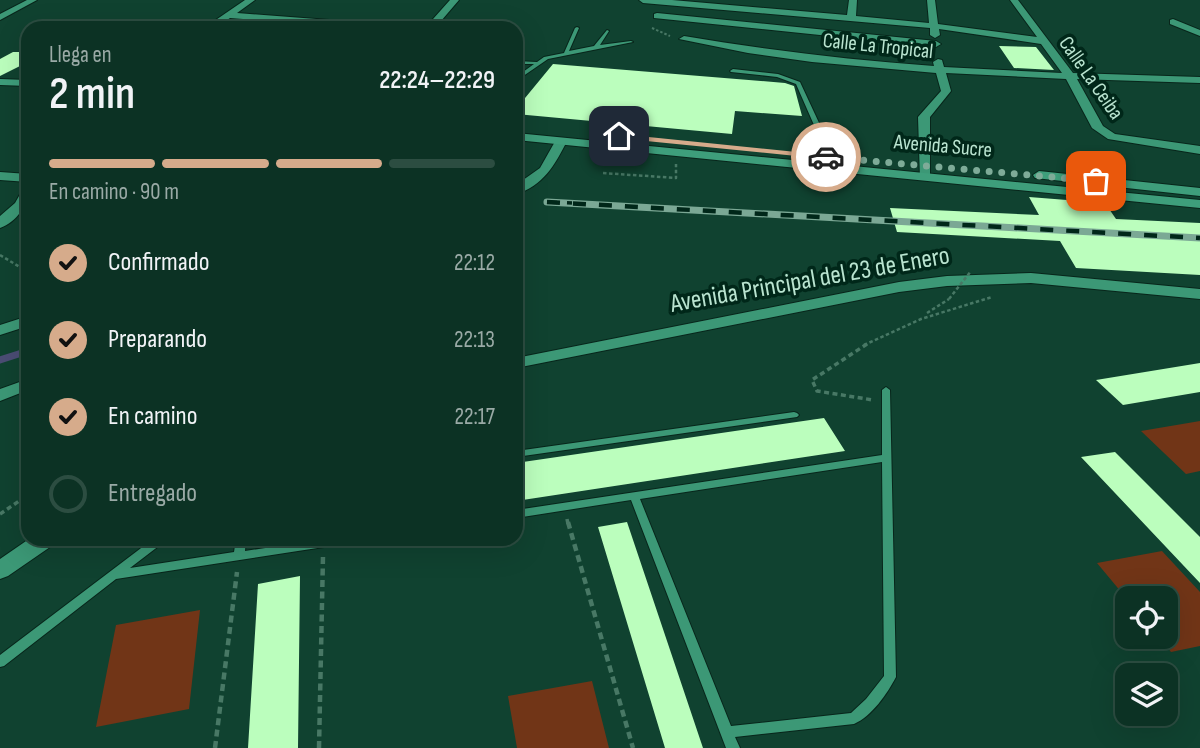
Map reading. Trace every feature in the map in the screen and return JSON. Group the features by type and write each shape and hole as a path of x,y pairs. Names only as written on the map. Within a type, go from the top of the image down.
{"main road":[{"path":"0,82 21,83"},
{"path":"0,90 21,91"},
{"name":"Avenida Sucre","path":"523,126 821,157 1200,204"},
{"name":"Avenida Sucre","path":"523,137 677,152 1200,192"}],"street":[{"path":"0,18 33,0"},
{"path":"219,21 251,0"},
{"path":"436,21 455,0"},
{"path":"643,0 935,26 1042,41"},
{"path":"851,18 853,0"},
{"path":"924,171 925,117 946,91 939,71 931,0"},
{"name":"Calle La Ceiba","path":"1014,0 1070,76 1098,128 1105,135 1200,150"},
{"path":"0,7 17,8"},
{"path":"228,15 305,21"},
{"path":"657,16 936,44"},
{"path":"1200,22 1173,22 1200,33"},
{"name":"Calle La Tropical","path":"684,39 828,61 939,71 1200,80"},
{"path":"523,187 533,183 547,171 561,141"},
{"path":"0,176 21,178"},
{"path":"0,225 21,203"},
{"name":"Avenida Principal del 23 de Enero","path":"523,362 947,281 1062,279 1200,294"},
{"path":"0,330 21,323"},
{"path":"0,395 21,387"},
{"path":"0,570 35,546"}],"lane":[{"path":"566,53 577,28"},
{"path":"596,47 607,31"},
{"path":"523,73 546,58 631,42"},
{"path":"523,63 535,64"},
{"path":"733,71 778,76 798,83 817,125 821,157"},
{"path":"727,732 853,718 871,703 890,677 886,396"},
{"path":"523,453 794,415"},
{"path":"523,513 887,458"},
{"path":"634,496 733,748"},
{"path":"0,662 151,546"},
{"path":"239,556 240,546"},
{"path":"113,575 304,546"}],"path":[{"path":"603,173 676,178 677,152"},
{"path":"1073,164 1081,201"},
{"path":"0,255 21,268"},
{"path":"922,317 949,299 971,271"},
{"path":"886,396 817,391 812,380 890,331 922,317 993,297"},
{"path":"0,514 21,500"},
{"path":"563,507 633,748"},
{"path":"319,748 324,546"},
{"path":"215,748 239,556"}],"shaded area":[{"path":"1200,421 1200,471 1186,474 1141,431"},
{"path":"1162,551 1200,592 1200,646 1171,652 1169,649 1178,649 1178,586 1116,586 1097,563"},
{"path":"200,610 189,709 96,727 116,625"},
{"path":"592,681 609,748 517,748 508,696"}],"building":[{"path":"999,46 1036,47 1054,70 1014,68"},
{"path":"13,52 21,52 21,66 0,76 0,59"},
{"path":"553,64 785,83 794,86 802,116 735,111 732,134 523,115 523,100"},
{"path":"1029,197 1105,203 1116,219 1200,223 1200,275 1076,268 1060,241 897,232 890,208 1039,215"},
{"path":"1200,363 1200,392 1123,405 1096,380"},
{"path":"824,418 845,451 523,500 523,462"},
{"path":"1115,452 1200,537 1200,583 1081,457"},
{"path":"627,522 703,748 665,748 598,527"},
{"path":"300,576 298,748 248,748 258,584"}],"waterway":[{"path":"0,360 21,353"}],"railway":[{"path":"572,203 547,202 1200,238"}],"way so far":[{"path":"826,157 1096,181"}],"route":[{"path":"619,136 826,157"}]}
